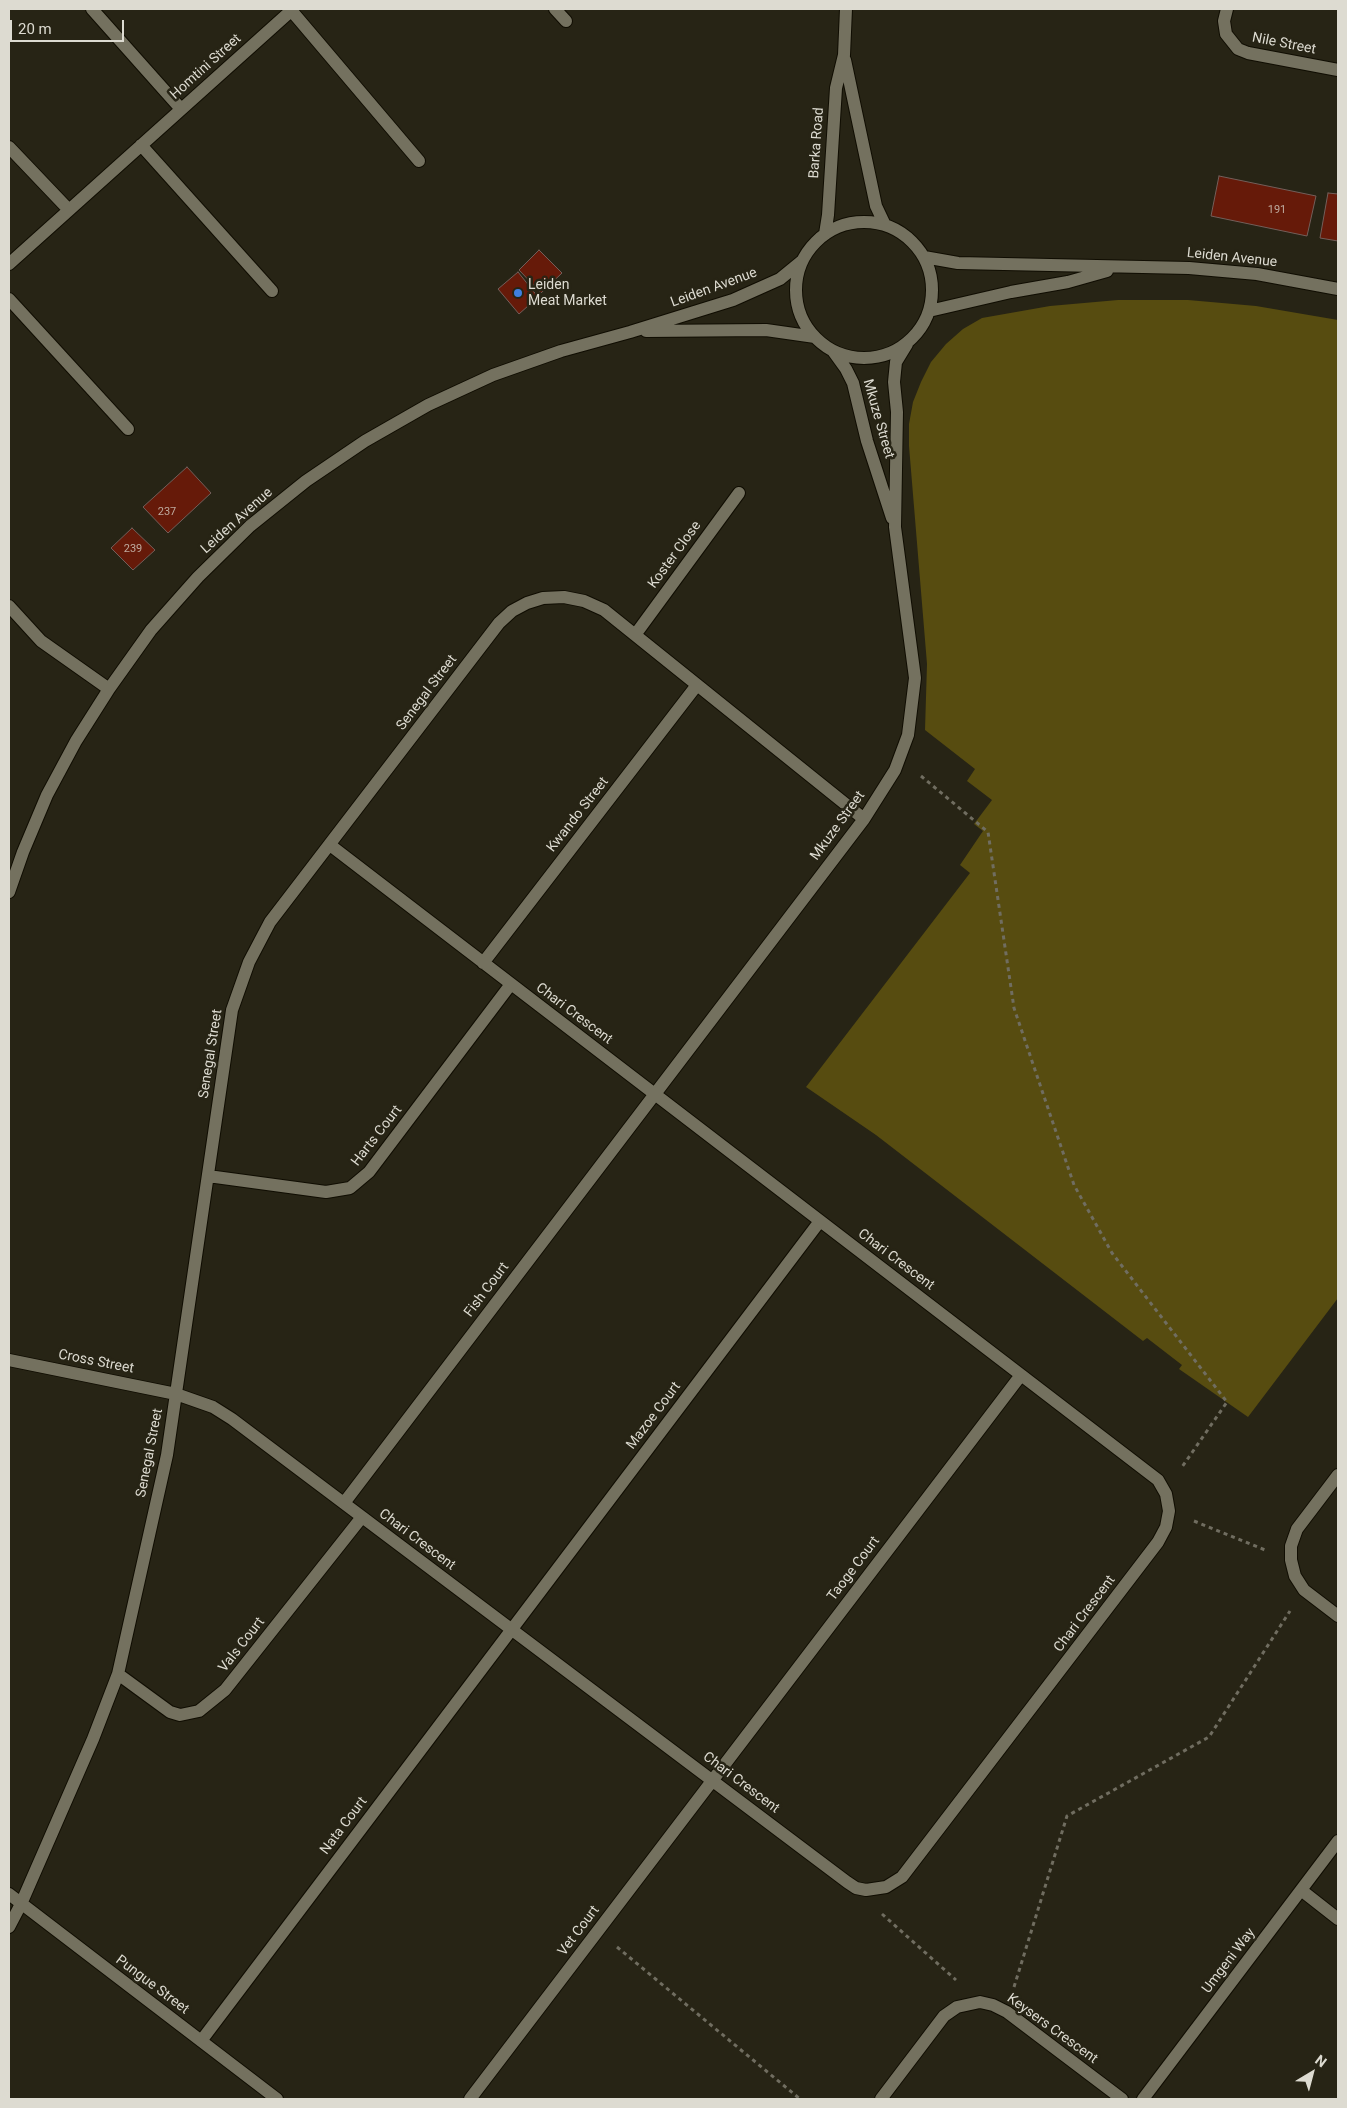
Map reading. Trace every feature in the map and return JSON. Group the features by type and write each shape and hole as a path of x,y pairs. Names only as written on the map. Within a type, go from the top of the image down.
{"street":[{"path":"92,9 182,109"},
{"name":"Homtini Street","path":"9,264 292,9 419,161"},
{"path":"555,9 566,21"},
{"name":"Barka Road","path":"825,234 836,88 844,55 846,9"},
{"name":"Nile Street","path":"1226,9 1224,21 1226,34 1238,49 1248,53 1338,70"},
{"name":"Barka Road","path":"844,55 876,206 885,225"},
{"path":"141,146 272,291"},
{"path":"9,147 69,210"},
{"path":"870,222 885,225 900,232 914,243 924,257 931,275 933,293 929,312 920,329 907,344 890,354 871,358 852,357 834,351 815,338 803,321 797,301 796,281 802,261 816,242 825,234 839,227 854,223 870,222"},
{"name":"Leiden Avenue","path":"924,257 958,262 1189,268 1257,274 1338,289"},
{"name":"Leiden Avenue","path":"9,892 23,852 47,796 76,741 109,688 151,630 198,577 250,526 306,481 357,446 428,405 493,375 561,351 734,300 780,279 802,261"},
{"name":"Leiden Avenue","path":"929,312 1011,292 1068,282 1122,267"},
{"path":"9,299 128,429"},
{"name":"Leiden Avenue","path":"630,332 766,330 815,338"},
{"name":"Mkuze Street","path":"655,1094 864,819 895,770 908,736 915,678 895,527 897,412 894,382 896,362 907,344"},
{"name":"Mkuze Street","path":"834,351 853,382 867,441 895,527"},
{"name":"Koster Close","path":"635,635 739,493"},
{"name":"Senegal Street","path":"9,1927 21,1904 93,1739 118,1674 167,1455 232,1010 249,962 270,922 499,623 512,611 527,603 544,598 564,597 584,601 604,610 864,819"},
{"path":"9,606 41,641 109,688"},
{"name":"Kwando Street","path":"483,963 696,685"},
{"name":"Chari Crescent","path":"176,1394 213,1407 232,1419 856,1888 877,1890 895,1883 902,1877 1158,1542 1166,1527 1169,1511 1166,1494 1158,1480 330,845"},
{"name":"Harts Court","path":"208,1176 326,1192 350,1188 369,1172 511,984"},
{"name":"Fish Court","path":"344,1503 655,1094"},
{"name":"Mazoe Court","path":"512,1630 820,1221"},
{"name":"Cross Street","path":"9,1360 176,1394"},
{"name":"Taoge Court","path":"712,1781 1021,1375"},
{"path":"1338,1475 1297,1530 1291,1546 1291,1560 1295,1576 1304,1590 1338,1616"},
{"name":"Vals Court","path":"118,1674 170,1712 180,1715 199,1711 225,1690 362,1517"},
{"name":"Nata Court","path":"201,2041 512,1630"},
{"name":"Vet Court","path":"470,2099 712,1781"},
{"name":"Umgeni Way","path":"1143,2099 1338,1841"},
{"path":"1301,1890 1338,1919"},
{"name":"Pungue Street","path":"9,1894 277,2099"},
{"path":"881,2099 944,2016 957,2007 980,2002"},
{"name":"Keysers Crescent","path":"980,2002 993,2005 1007,2012 1122,2099"}],"path":[{"path":"899,758 988,832 1014,1008 1074,1185 1112,1253 1227,1402 1177,1474 1158,1480"},
{"path":"1169,1511 1291,1560"},
{"path":"1007,2012 1067,1816 1209,1737 1304,1590"},
{"path":"847,1882 980,2002"},
{"path":"598,1931 800,2099"}],"shaded area":[{"path":"1118,300 1188,300 1256,306 1338,320 1338,1298 1248,1417 1179,1369 1182,1365 1147,1338 1143,1341 876,1135 806,1087 970,873 960,865 983,831 974,824 992,800 967,781 975,769 925,730 927,664 909,446 909,424 913,402 931,362 946,344 963,329 982,318 1050,306"}],"building":[{"path":"1219,176 1316,196 1307,236 1211,216"},
{"path":"1328,193 1338,194 1338,241 1320,238"},
{"path":"539,250 562,273 541,293 519,270"},
{"name":"Leiden Meat Market","path":"518,272 538,297 519,314 498,289"},
{"path":"187,467 211,493 168,533 143,507"},
{"path":"132,528 155,550 133,570 111,548"}],"place":[{"name":"Leiden Meat Market","path":"518,293"}]}
